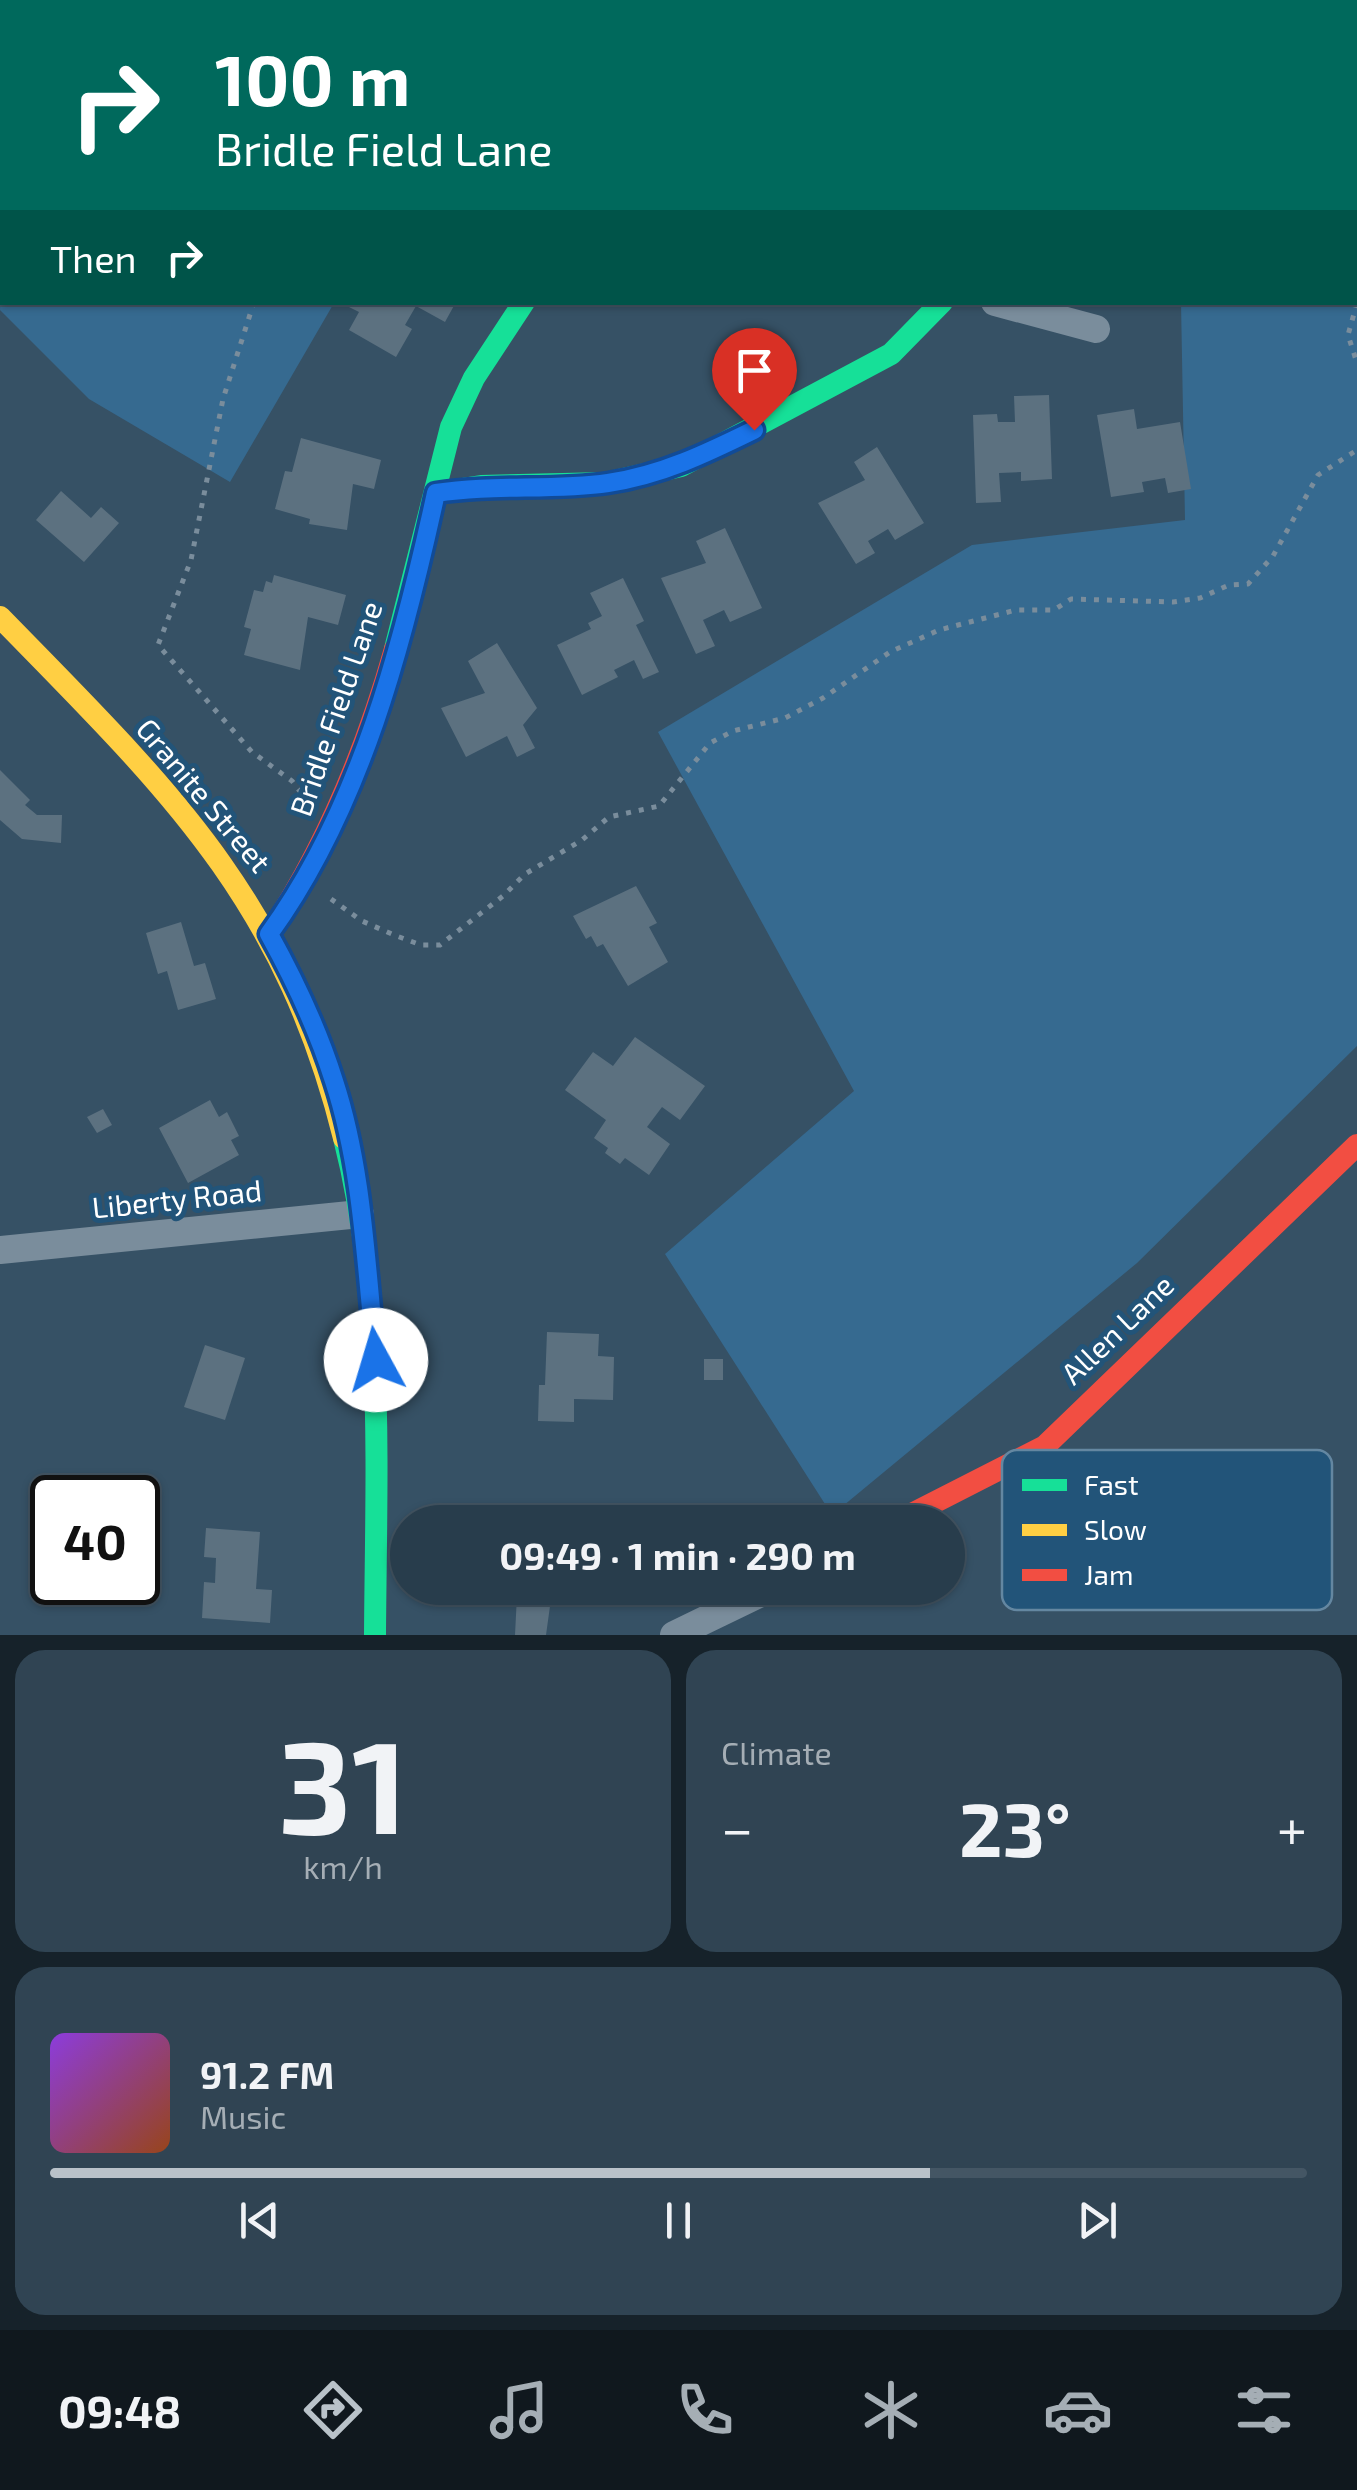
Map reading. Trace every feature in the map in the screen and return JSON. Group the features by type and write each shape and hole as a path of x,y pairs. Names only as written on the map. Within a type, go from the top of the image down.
{"street":[{"name":"Bridle Field Lane","path":"269,934 304,879 358,767 393,659 450,431 480,363 522,305"},
{"path":"436,493 480,486 606,483 681,466 891,354 939,305"},
{"path":"1006,305 1096,329"},
{"name":"Granite Street","path":"0,617 140,762 197,828 269,934 293,977 335,1082 360,1214 376,1360 375,1635"},
{"name":"Allen Lane","path":"1037,1450 1357,1145"},
{"name":"Liberty Road","path":"0,1250 360,1214"},
{"name":"Allen Lane","path":"929,1505 1002,1468"},
{"path":"674,1635 736,1605"}],"path":[{"path":"253,305 223,399 191,560 158,645 252,752 292,781 330,830"},
{"path":"1356,305 1348,335 1357,363"},
{"path":"304,879 362,921 420,945 440,945 525,874 582,840 608,817 659,806 710,743 733,731 785,718 824,698 890,652 939,630 1016,610 1054,610 1071,598 1174,602 1200,598 1229,585 1248,584 1273,556 1318,475 1357,450"}],"shaded area":[{"path":"0,305 333,305 230,482 89,399 0,310"},
{"path":"1181,305 1357,305 1357,1046 1137,1263 844,1505 826,1505 665,1254 854,1091 658,732 972,545 1185,520"}],"building":[{"path":"454,305 445,322 416,306 405,325 412,329 396,357 349,330 359,312 347,306"},
{"path":"1049,395 1052,479 1021,481 1021,472 999,473 1001,502 976,503 973,415 997,414 998,422 1015,422 1014,396"},
{"path":"1134,409 1137,429 1180,422 1191,489 1168,493 1165,478 1142,482 1144,492 1111,497 1097,415"},
{"path":"301,438 381,460 374,489 353,484 347,530 309,524 310,519 275,509 285,471 292,472"},
{"path":"877,447 924,523 895,540 888,529 868,541 875,553 856,564 818,503 865,480 854,462"},
{"path":"61,491 91,518 101,507 119,523 84,562 36,520"},
{"path":"725,528 762,608 730,622 724,610 703,620 715,646 696,654 661,578 706,563 696,541"},
{"path":"274,575 346,595 338,625 308,617 300,670 244,655 251,629 244,627 254,590 263,592 266,581 272,583"},
{"path":"623,578 644,621 636,625 659,672 643,679 634,660 614,670 618,677 582,695 557,645 591,629 588,623 602,616 590,593"},
{"path":"497,643 537,708 523,725 535,748 517,757 507,736 466,757 441,708 485,693 468,661"},
{"path":"0,770 30,800 25,805 37,815 62,815 61,843 22,839 0,820"},
{"path":"636,886 657,923 649,927 668,962 628,986 603,944 597,947 591,936 586,939 573,916"},
{"path":"181,922 194,966 205,963 216,999 178,1010 167,971 158,974 146,933"},
{"path":"635,1037 705,1086 680,1120 662,1107 647,1127 670,1144 649,1175 625,1158 620,1164 605,1153 608,1148 594,1138 606,1120 565,1090 593,1052 613,1066"},
{"path":"210,1100 219,1117 227,1112 239,1136 231,1140 239,1155 188,1183 159,1128"},
{"path":"103,1109 112,1125 97,1133 87,1117"},
{"path":"547,1332 599,1334 598,1356 614,1357 613,1400 574,1399 574,1422 538,1421 539,1385 545,1385"},
{"path":"205,1345 245,1358 225,1420 184,1407"},
{"path":"704,1359 723,1359 723,1380 704,1380"},
{"path":"206,1528 260,1532 256,1589 272,1590 270,1623 202,1618 204,1582 215,1583 216,1558 204,1557"},
{"path":"516,1605 550,1605 546,1635 515,1635"}],"traffic: fast":[{"path":"395,649 451,427 474,378 522,305"},
{"path":"436,493 481,486 606,483 681,466 891,354 939,305"},
{"path":"344,1138 357,1199 372,1323 375,1635"}],"traffic: slow":[{"path":"0,617 166,793 253,912 288,979 319,1053 344,1138"}],"traffic: jam":[{"path":"269,934 309,867 343,797 395,649"},
{"path":"1037,1450 1357,1145"},
{"path":"929,1505 1002,1468"}],"route":[{"path":"376,1360 356,1179 335,1082 293,977 269,934 322,849 358,767 393,659 436,493 480,486 606,483 681,466 754,430"}]}
